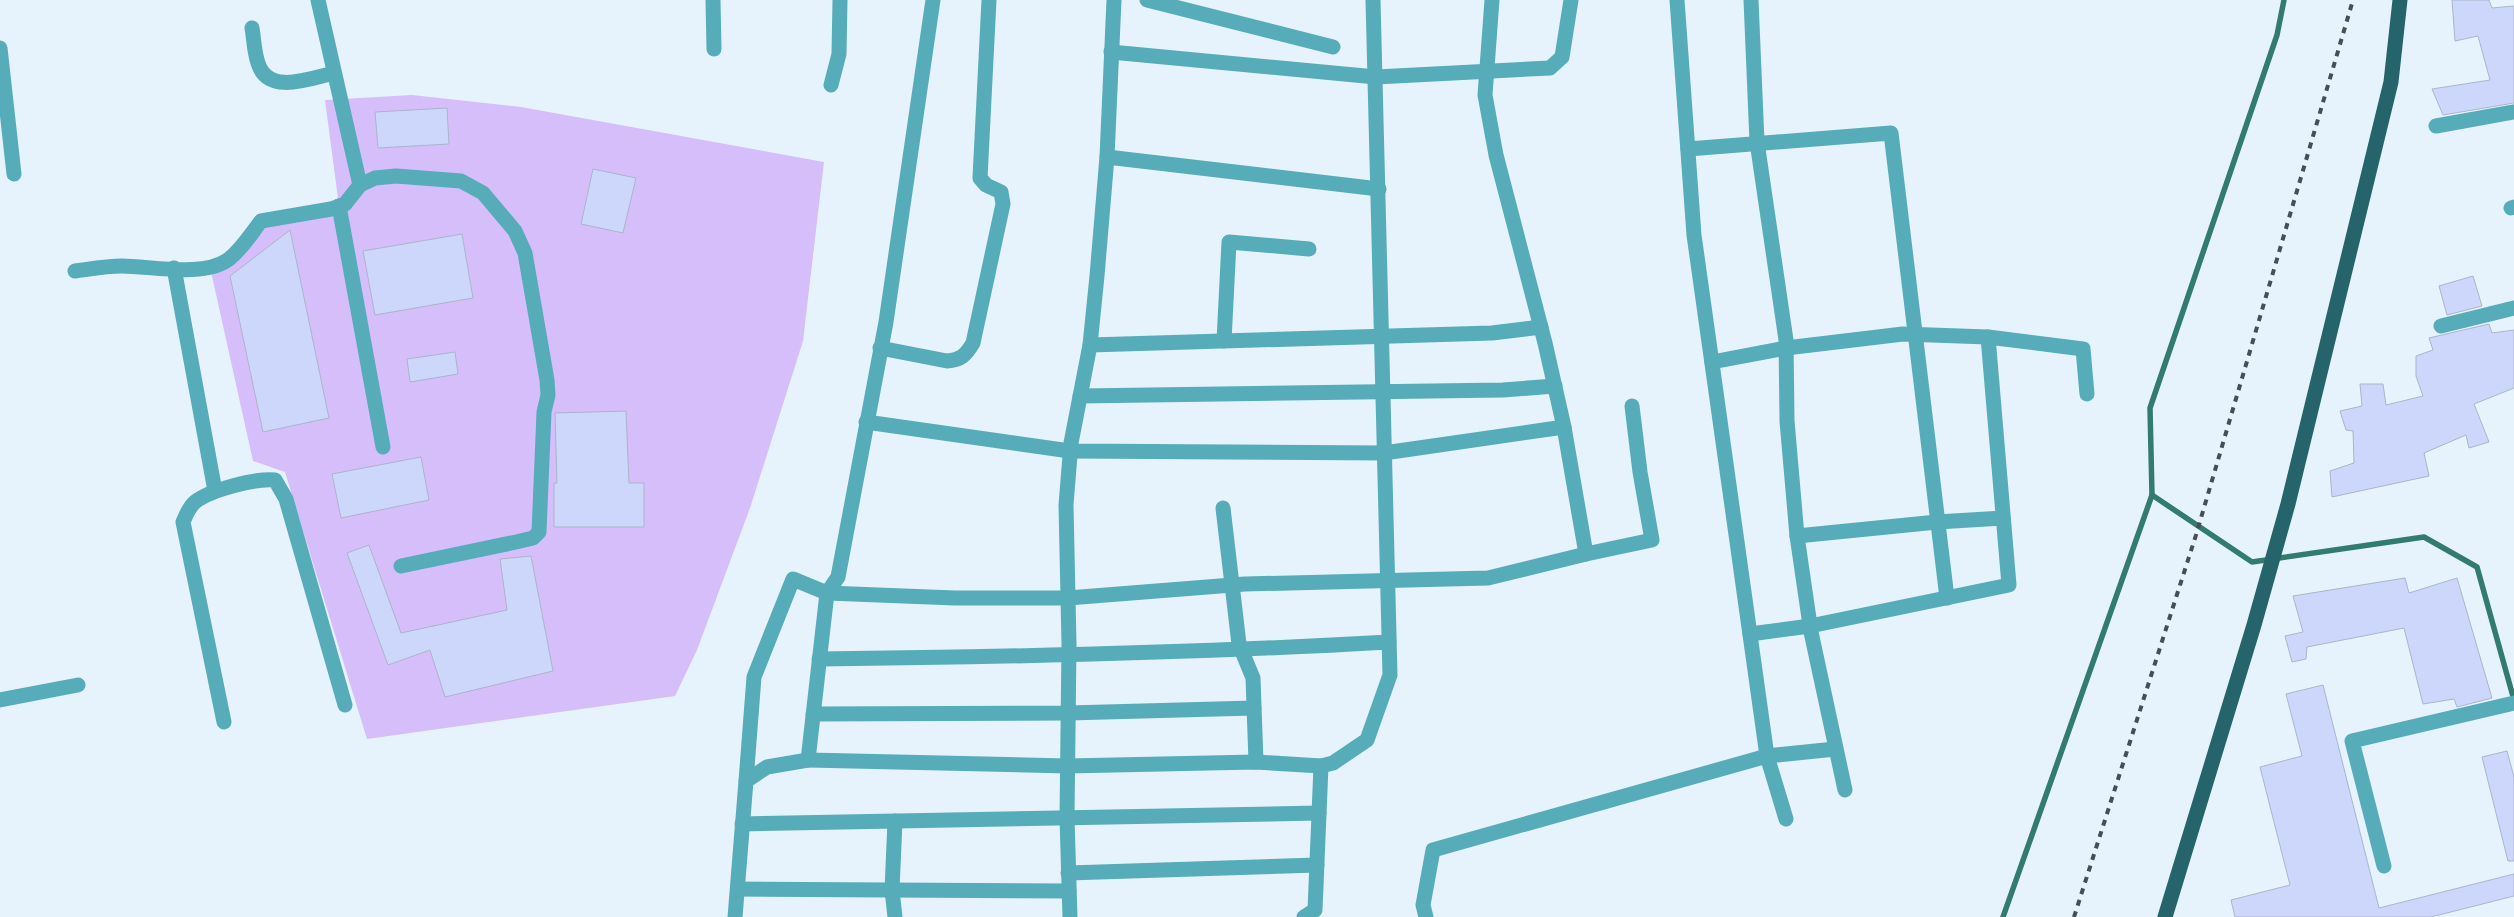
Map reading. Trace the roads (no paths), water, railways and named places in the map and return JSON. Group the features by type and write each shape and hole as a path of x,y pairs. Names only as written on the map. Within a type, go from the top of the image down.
{"main road":[{"path":"2165,917 2254,625 2288,504 2391,82 2400,0"}],"street":[{"path":"318,0 360,184"},
{"path":"713,0 714,49"},
{"path":"831,85 840,54 840,0"},
{"path":"808,760 827,593 838,577 886,322 933,0"},
{"path":"880,348 947,361 958,360 966,354 974,343 1003,204 1001,192 986,184 980,178 989,0"},
{"path":"1070,917 1067,818 1068,598 1066,505 1070,451 1090,345 1107,157 1114,0"},
{"path":"1147,0 1333,47"},
{"path":"746,781 767,767 808,760 1067,766 1256,762 1321,766 1333,763 1367,740 1390,676 1373,0"},
{"path":"1492,0 1485,96 1496,155 1555,386 1586,554"},
{"path":"1112,52 1376,77 1550,68 1562,57 1571,0"},
{"path":"1677,0 1694,235 1767,756 1786,818"},
{"path":"1751,0 1757,142 1786,348 1786,421 1797,536 1810,626 1845,790"},
{"path":"252,28 258,64 265,76 276,82 290,83 334,73"},
{"path":"0,48 3,114 14,174"},
{"path":"2436,126 2514,112"},
{"path":"1688,149 1757,142 1891,133 1947,598"},
{"path":"1107,157 1379,189"},
{"path":"75,271 120,266 190,270 210,267 227,261 242,247 261,221 345,204 360,184 375,178 396,176 461,181 483,193 515,231 525,253 547,380 548,395 544,412 539,532 533,538 401,566"},
{"path":"339,206 383,447"},
{"path":"1224,341 1229,242 1309,249"},
{"path":"174,268 215,491"},
{"path":"2441,326 2514,308"},
{"path":"1090,345 1492,333 1541,327"},
{"path":"1712,362 1786,348 1914,335 1988,337 2083,350 2087,394"},
{"path":"1750,634 1810,626 2009,586 1988,337"},
{"path":"1080,396 1503,390 1555,386"},
{"path":"735,917 754,677 793,579 827,593 955,598 1068,598 1232,585 1488,578 1652,540 1640,472 1632,406"},
{"path":"866,422 1070,451 1384,453 1564,427"},
{"path":"224,722 183,522 194,502 215,491 266,479 275,480 286,499 345,705"},
{"path":"1223,508 1242,650 1254,678 1256,762"},
{"path":"1797,536 1937,522 2003,518"},
{"path":"819,659 1068,656 1242,650 1389,642"},
{"path":"0,700 78,685"},
{"path":"2384,866 2352,741 2510,704"},
{"path":"813,714 1068,713 1254,708"},
{"path":"1426,917 1423,905 1433,850 1767,756 1836,749"},
{"path":"1304,917 1314,910 1321,766"},
{"path":"742,824 1319,813"},
{"path":"895,821 892,890 895,917"},
{"path":"1068,873 1316,865"},
{"path":"738,889 1069,891"}],"waterway":[{"path":"2003,917 2152,495 2150,408 2277,35 2284,0"},
{"path":"2152,495 2252,562 2424,537 2477,567 2514,700"}],"railway":[{"path":"2074,917 2196,535 2353,0"}]}
